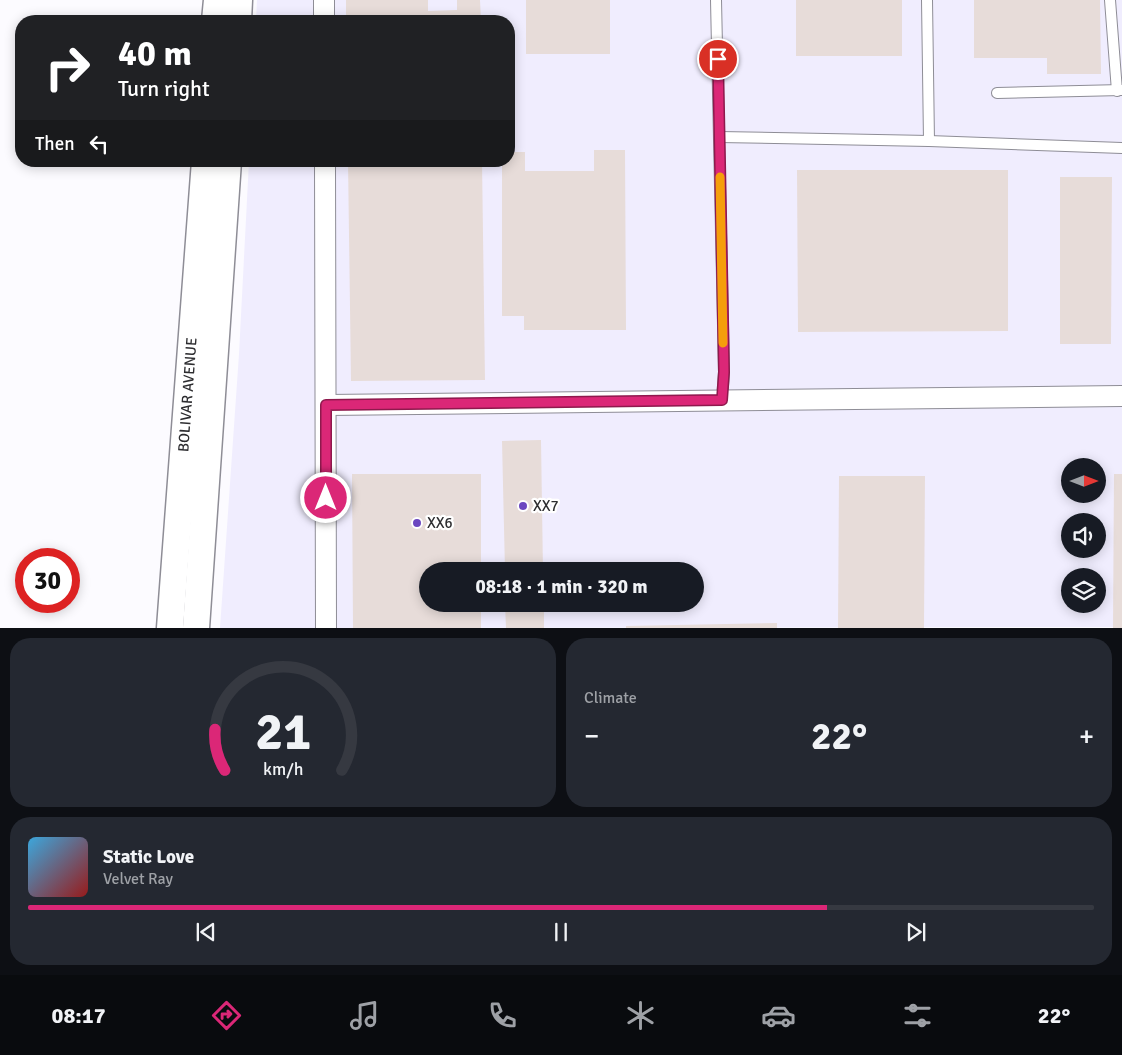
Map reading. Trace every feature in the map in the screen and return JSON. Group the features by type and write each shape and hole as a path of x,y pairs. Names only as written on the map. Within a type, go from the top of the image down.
{"street":[{"path":"216,15 217,0"},
{"path":"238,15 239,0"},
{"path":"324,0 324,15"},
{"name":"BOLIVAR AVENUE","path":"170,628 205,167"},
{"name":"BOLIVAR AVENUE","path":"196,628 228,167"},
{"path":"325,167 326,628"},
{"path":"326,405 1122,396"}],"lane":[{"path":"716,0 724,372 722,400"},
{"path":"927,0 929,141"},
{"path":"997,92 1120,90 1110,0"},
{"path":"719,137 929,141 1122,148"}],"shaded area":[{"path":"257,0 1122,0 1122,627 220,628 239,354 249,167 515,167 515,15 256,15"}],"building":[{"path":"346,0 428,0 428,11 457,10 457,0 480,0 481,15 346,15"},
{"path":"526,0 610,0 610,54 526,54"},
{"path":"796,0 902,0 902,56 796,56"},
{"path":"974,0 1100,0 1101,74 1047,74 1047,58 974,58"},
{"path":"594,150 625,150 626,330 524,330 524,316 502,316 502,167 515,167 515,152 525,152 525,171 594,171"},
{"path":"348,167 482,167 485,380 351,381"},
{"path":"797,170 1008,170 1008,331 798,332"},
{"path":"1060,177 1112,177 1111,344 1060,344"},
{"name":"XX7","path":"541,440 543,562 505,562 502,441"},
{"name":"XX6","path":"352,474 481,474 481,562 419,562 419,612 481,612 481,628 353,628"},
{"path":"1114,474 1122,474 1122,628 1113,628"},
{"path":"839,476 925,476 924,628 838,628"},
{"path":"505,612 544,612 544,628 506,628"},
{"path":"777,623 777,628 626,628 626,626"}],"slow traffic":[{"path":"720,177 723,343"}],"place":[{"name":"XX7","path":"523,506"},
{"name":"XX6","path":"417,523"}],"route":[{"path":"326,498 326,405 722,400 724,372 718,59"}]}
